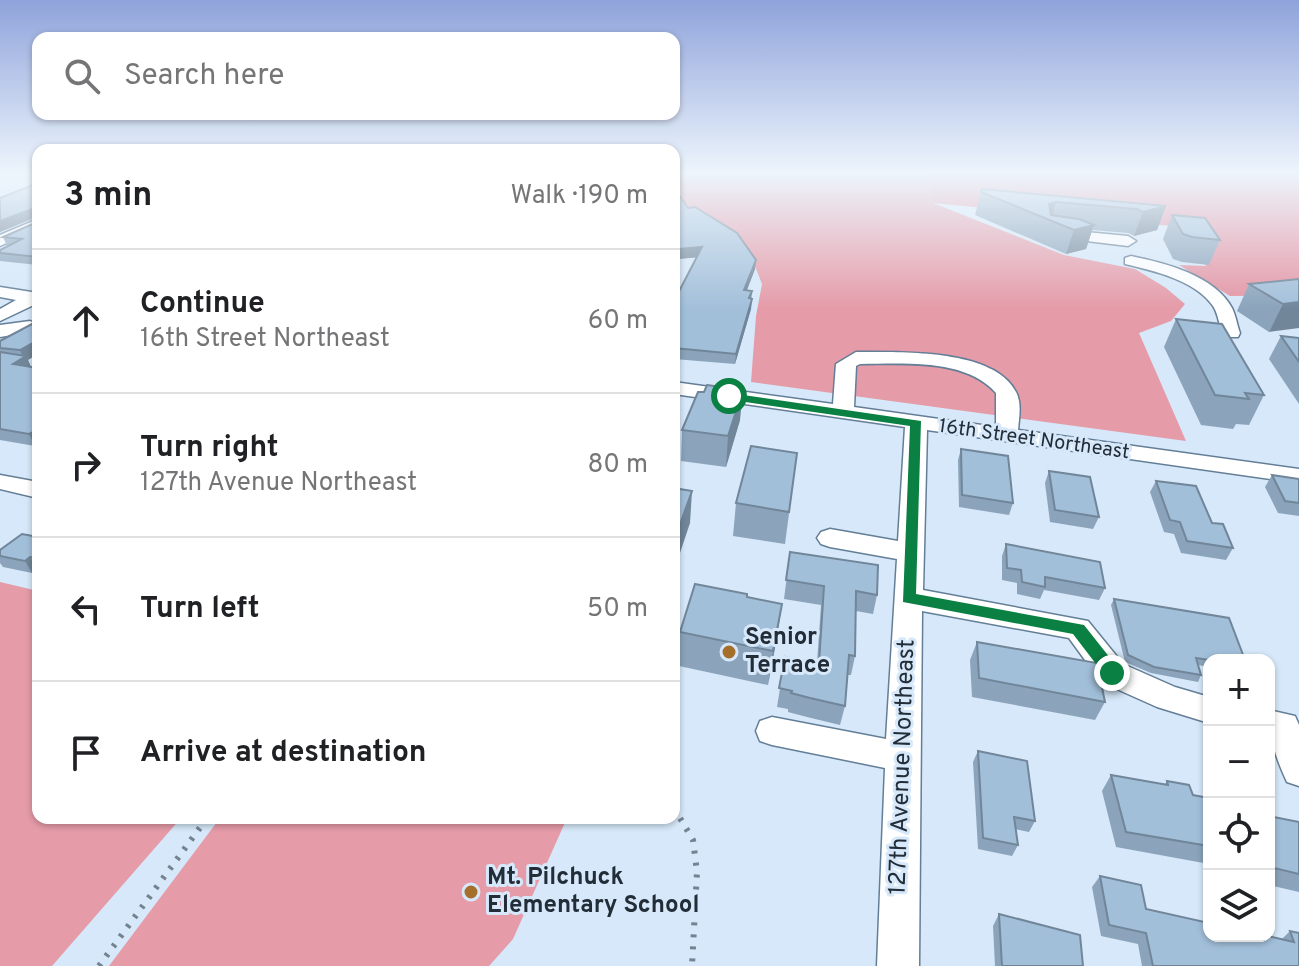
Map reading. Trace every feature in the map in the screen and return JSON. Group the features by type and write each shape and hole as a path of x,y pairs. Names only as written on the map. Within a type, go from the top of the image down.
{"street":[{"path":"0,241 32,226"},
{"path":"1098,246 1068,235 1128,241"},
{"path":"1131,261 1157,259 1205,291 1223,307 1231,333"},
{"path":"0,292 32,297"},
{"path":"0,316 32,300"},
{"path":"0,331 32,325"},
{"path":"0,345 32,326"},
{"path":"843,413 846,364 856,358 936,361 995,378 1007,394 1006,436"},
{"name":"16th Street Northeast","path":"680,392 691,400 843,413 1299,476"},
{"name":"127th Avenue Northeast","path":"898,966 902,757 916,423"},
{"path":"0,482 32,489"},
{"path":"830,538 910,552"},
{"path":"908,598 1078,629 1112,673 1168,698 1203,708"},
{"path":"1275,725 1283,726 1299,771"},
{"path":"772,731 902,757"}],"path":[{"path":"19,545 32,535"},
{"path":"680,818 693,840 697,872 692,966"},
{"path":"99,966 203,824"}],"shaded area":[{"path":"699,219 974,219 1064,255 1135,269 1185,304 1171,321 1139,333 1186,441 751,382 762,284 749,251"},
{"path":"1100,219 1299,219 1299,295 1230,296 1179,265 1206,266 1182,227"},
{"path":"0,582 32,590 32,824 176,824 52,966 0,966"},
{"path":"216,824 564,824 513,939 489,966 109,966"}],"building":[{"path":"680,219 715,219 737,233 756,260 744,290 752,291 749,298 752,299 736,354 680,349 680,289 702,247 680,249"},
{"path":"1047,219 1079,219 1094,225 1074,230"},
{"path":"1174,219 1206,219 1220,240 1192,237 1183,234"},
{"path":"32,224 32,256 0,253 0,250 22,239 3,237"},
{"path":"1299,279 1299,302 1283,304 1249,284"},
{"path":"1176,319 1222,324 1264,395 1245,393 1249,399 1215,395"},
{"path":"32,324 32,343 20,350 0,348 0,341"},
{"path":"1281,336 1299,338 1299,362"},
{"path":"0,352 26,356 13,364 32,367 32,432 0,429"},
{"path":"707,385 743,390 728,436 682,430 698,392 704,392"},
{"path":"751,446 797,453 789,512 736,503"},
{"path":"961,449 1008,456 1013,503 962,495"},
{"path":"1049,471 1090,477 1099,517 1055,510"},
{"path":"1272,475 1299,479 1299,503 1285,501"},
{"path":"1156,481 1196,486 1212,523 1223,524 1233,548 1187,541 1180,522 1170,520"},
{"path":"680,489 692,491 680,524"},
{"path":"22,534 32,536 32,557 25,561 0,556 0,550"},
{"path":"1006,544 1100,562 1105,588 1045,577 1045,587 1022,582 1021,570 1007,568"},
{"path":"790,552 878,565 877,595 856,591 855,656 849,655 845,706 779,688 785,657 819,663 824,586 786,580"},
{"path":"695,584 782,604 773,651 680,632"},
{"path":"1114,599 1229,618 1243,654 1203,654 1203,659 1196,658 1201,675 1154,667 1128,655"},
{"path":"977,642 1097,663 1105,702 979,678"},
{"path":"978,751 1027,761 1035,821 1014,817 1018,845 983,838"},
{"path":"1111,775 1168,785 1167,781 1189,785 1193,795 1203,797 1203,845 1126,832"},
{"path":"1275,817 1299,822 1299,874 1275,868"},
{"path":"1100,876 1141,885 1146,909 1203,922 1203,942 1275,942 1275,938 1294,942 1290,931 1299,933 1299,966 1153,966 1146,933 1109,925"},
{"path":"999,914 1080,935 1083,966 1002,966"}],"place":[{"name":"Senior Terrace","path":"729,652"},
{"name":"Mt. Pilchuck Elementary School","path":"471,892"}],"route":[{"path":"729,396 916,423 908,598 1078,629 1112,673"}]}
